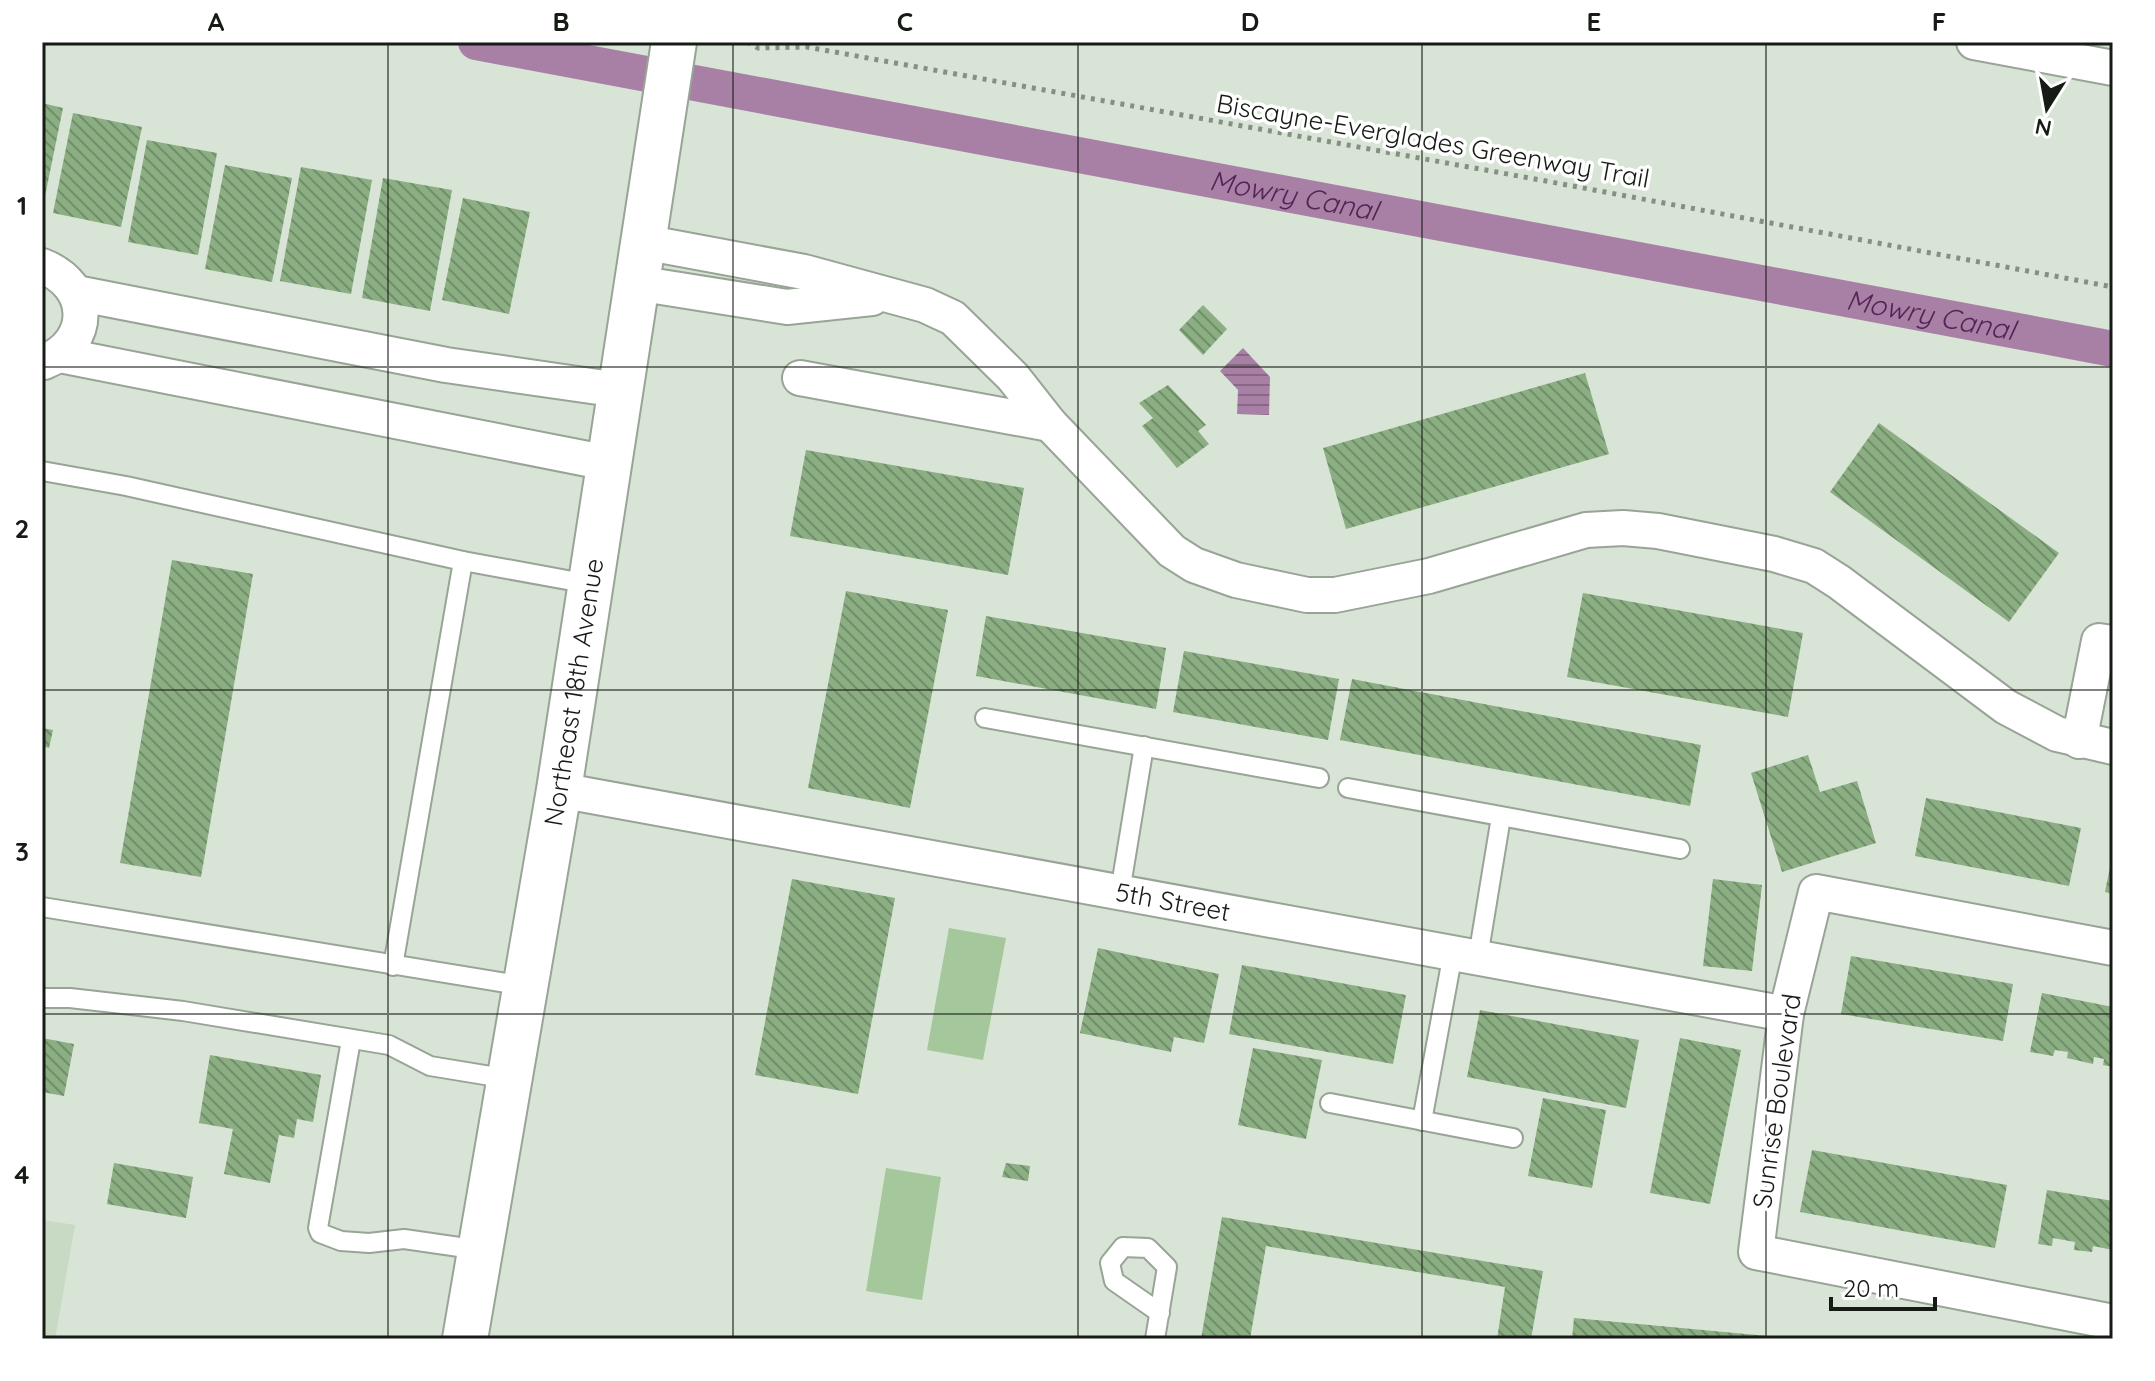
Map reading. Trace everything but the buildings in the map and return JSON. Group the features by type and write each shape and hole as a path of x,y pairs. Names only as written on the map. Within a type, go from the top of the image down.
{"street":[{"path":"1974,42 2113,68"},
{"name":"Northeast 18th Avenue","path":"465,1339 559,790 674,43"},
{"path":"640,262 787,307 888,296 925,305 953,318 1013,377 1050,424 1172,551 1194,565 1236,580 1296,593 1335,595 1429,576 1586,530 1623,528 1688,537 1774,554 1814,566 2006,707 2057,734 2113,747"},
{"path":"42,266 56,271 70,283 81,314 71,344 51,359"},
{"path":"76,293 446,365 619,390"},
{"path":"51,359 608,463"},
{"path":"800,378 1050,424"},
{"path":"2079,741 2099,641 2113,643"},
{"name":"5th Street","path":"559,790 1786,1014"},
{"name":"Sunrise Boulevard","path":"2113,948 1816,892 1786,1014 1756,1252 2113,1322"}],"lane":[{"path":"42,471 126,486 463,561 589,584"},
{"path":"393,966 463,561"},
{"path":"985,718 1319,778"},
{"path":"1120,892 1144,746"},
{"path":"1348,788 1680,849"},
{"path":"1422,1121 1501,817"},
{"path":"42,907 525,986"},
{"path":"42,998 70,998 183,1011 389,1045 430,1066 509,1079"},
{"path":"351,1040 318,1228 320,1233 341,1241 369,1243 404,1239 480,1250"},
{"path":"1330,1103 1513,1138"},
{"path":"1155,1339 1160,1313"}],"path":[{"name":"Biscayne-Everglades Greenway Trail","path":"747,42 758,48 807,47 2113,287"}],"shaded area":[{"path":"1243,348 1270,377 1269,415 1237,414 1238,390 1220,371"},
{"path":"42,1220 75,1225 55,1339 42,1339"}],"green space":[{"path":"949,928 1006,938 983,1060 927,1050"},
{"path":"886,1168 941,1177 922,1300 866,1291"}],"waterway":[{"name":"Mowry Canal","path":"476,42 2113,349"}]}
